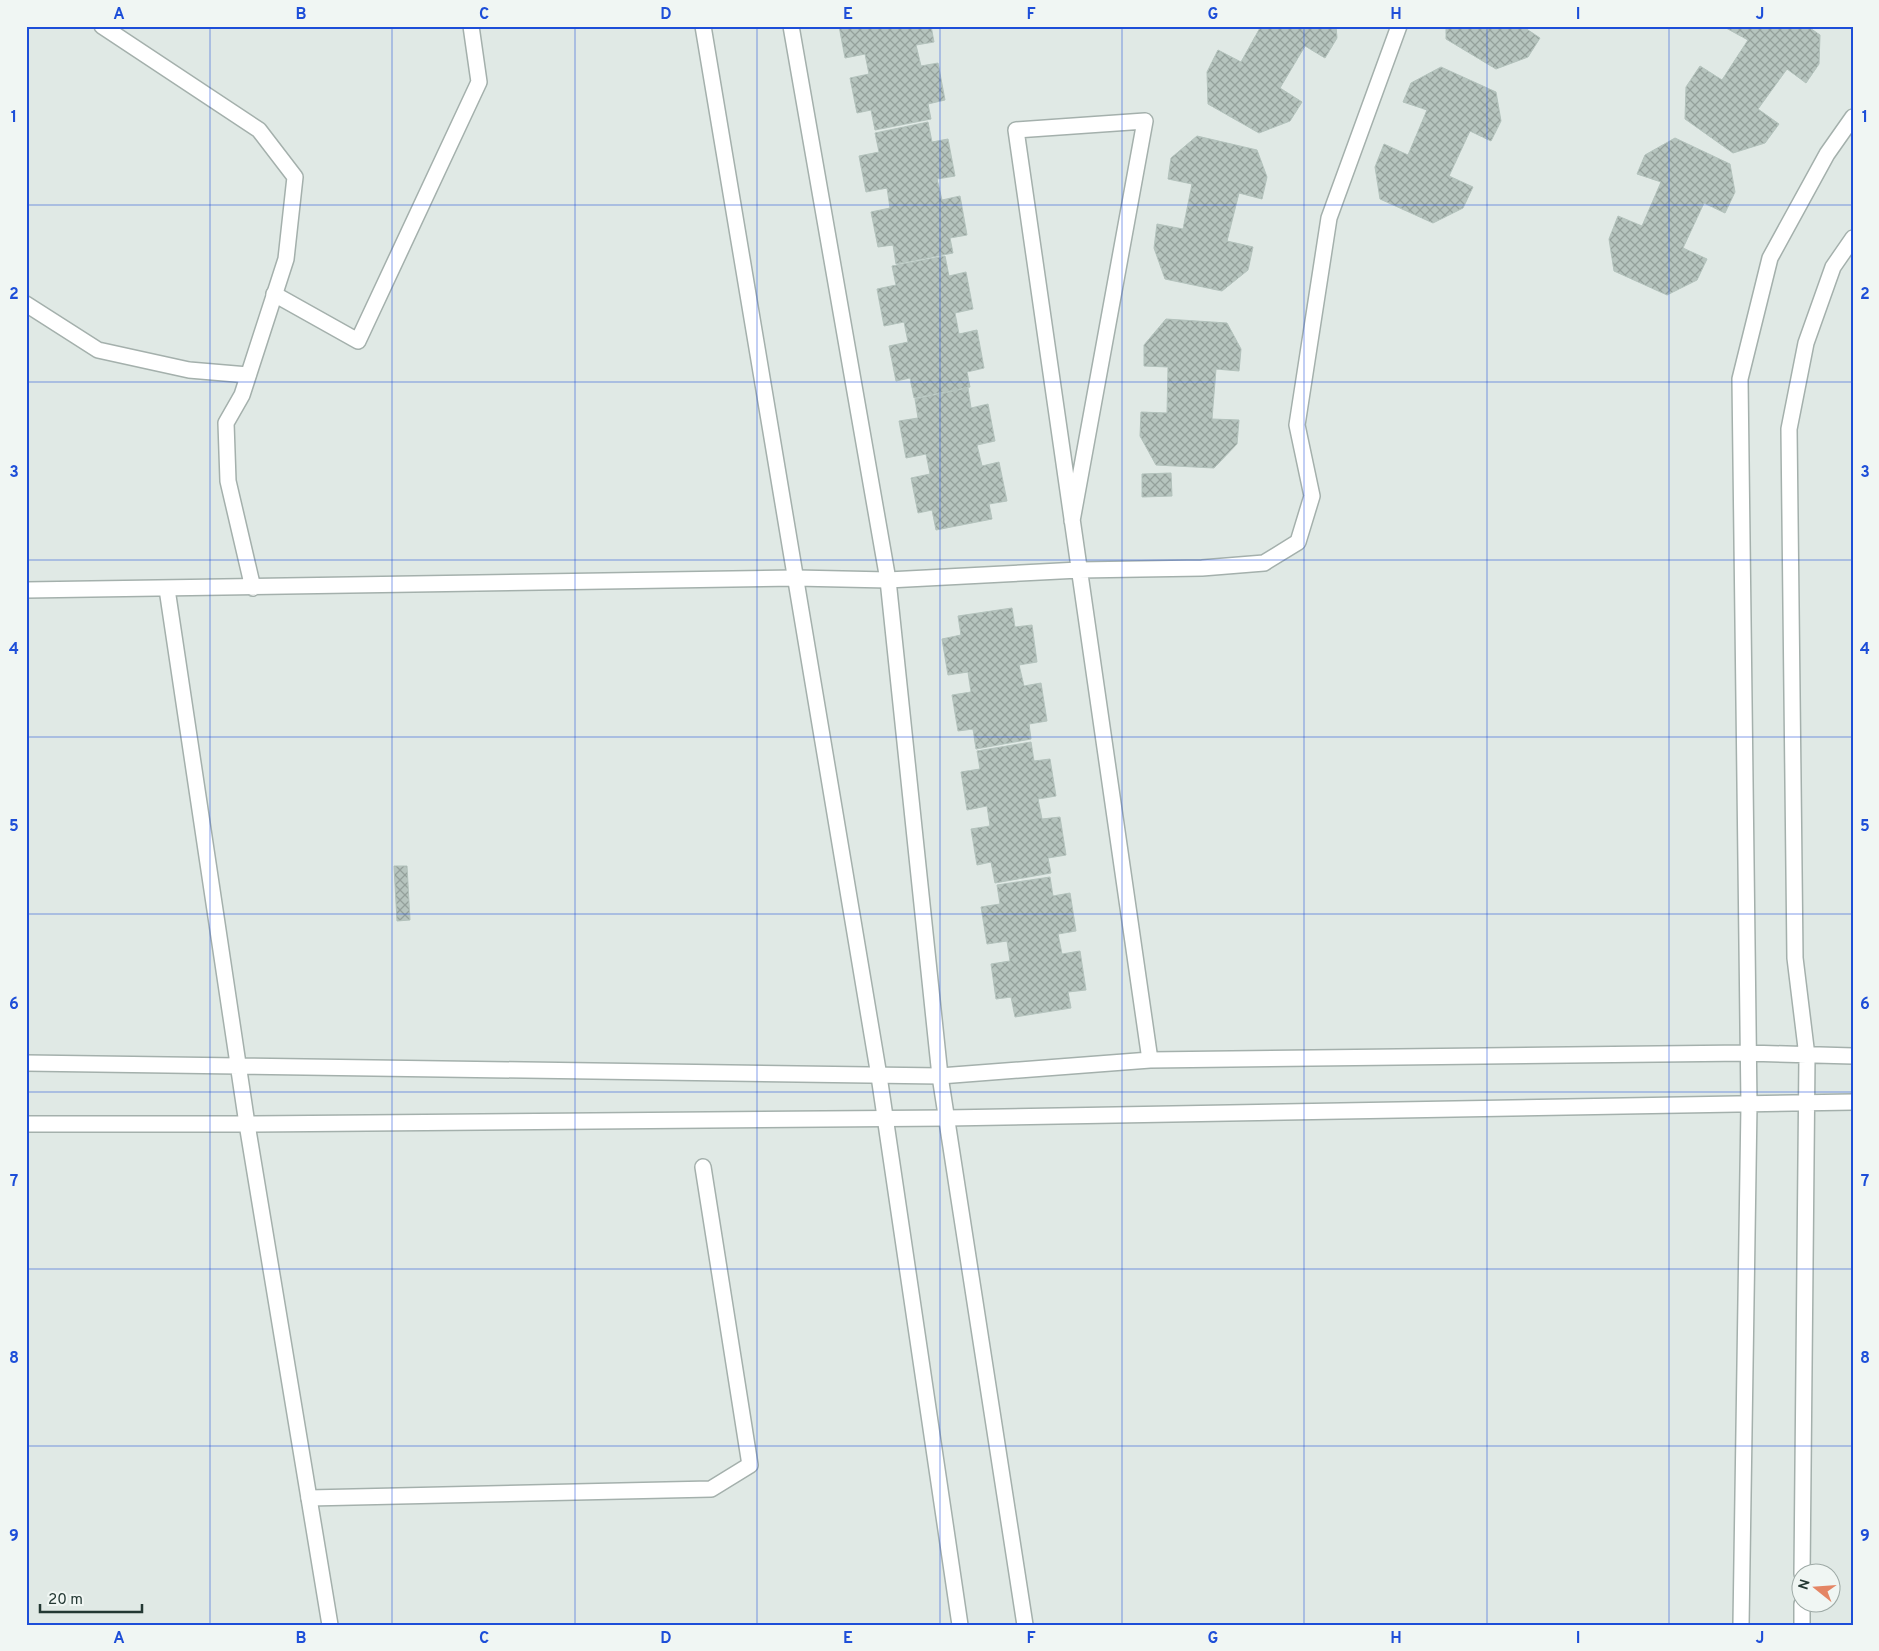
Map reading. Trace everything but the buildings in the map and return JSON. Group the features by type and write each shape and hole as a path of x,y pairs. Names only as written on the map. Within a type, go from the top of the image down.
{"street":[{"path":"102,26 259,130 296,177 286,259 242,395 226,423 228,481 253,588"},
{"path":"274,294 358,340 479,82 471,26"},
{"path":"703,26 879,1076 960,1625"},
{"path":"792,26 888,580 940,1076 1025,1625"},
{"path":"26,590 253,588 796,578 888,580 1079,570 1202,568 1264,563 1298,542 1312,496 1297,425 1329,218 1399,26"},
{"path":"1741,1625 1749,1105 1740,379 1770,258 1827,154 1853,117"},
{"path":"1072,521 1145,121 1016,130 1079,570 1150,1060"},
{"path":"1802,1564 1807,1056 1795,958 1789,429 1806,343 1833,267 1853,238"},
{"path":"26,304 98,350 189,370 248,375"},
{"path":"167,589 247,1124 330,1625"},
{"path":"26,1063 940,1076 1150,1060 1748,1053 1853,1056"},
{"path":"26,1124 885,1119 1853,1102"},
{"path":"309,1498 711,1489 750,1465 704,1167"}]}
